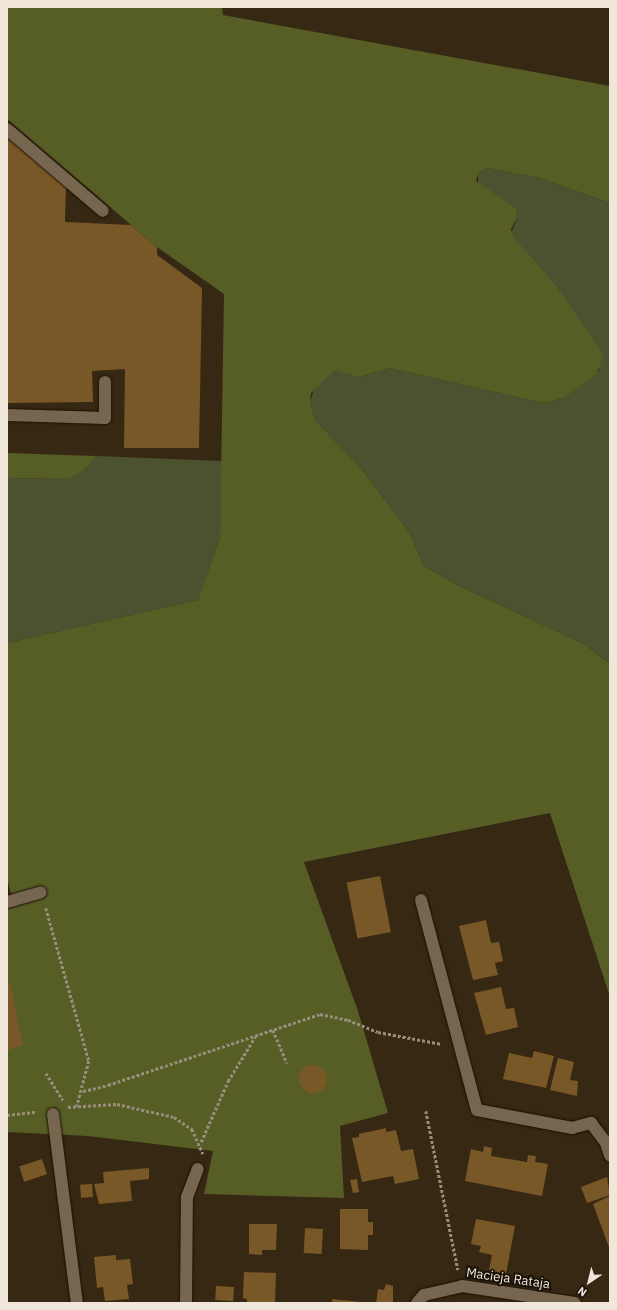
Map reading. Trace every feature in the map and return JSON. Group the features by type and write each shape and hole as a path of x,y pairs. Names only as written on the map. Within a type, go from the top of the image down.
{"street":[{"path":"7,129 102,211"},
{"path":"7,415 105,418 105,382"},
{"path":"7,902 41,892"},
{"path":"421,900 458,1047 477,1110 572,1128 591,1123 606,1143 610,1156"},
{"path":"53,1114 77,1303"},
{"path":"186,1303 187,1197 198,1170"},
{"name":"Macieja Rataja","path":"417,1303 424,1295 462,1286 575,1303"}],"path":[{"path":"41,892 82,1029 89,1061 83,1091 77,1106"},
{"path":"83,1091 108,1086 320,1014 348,1020 378,1032 458,1047"},
{"path":"273,1030 287,1063"},
{"path":"200,1142 228,1081 255,1036"},
{"path":"46,1073 68,1107"},
{"path":"7,1115 29,1111 53,1114 68,1107 117,1104 156,1111 180,1121 192,1129 204,1151 198,1170"},
{"path":"426,1111 462,1286"}],"green space":[{"path":"7,7 222,7 223,15 610,86 610,203 540,178 487,168 478,173 476,181 516,208 518,216 511,229 514,238 554,283 604,355 596,374 564,398 543,403 390,368 359,377 335,370 311,393 310,402 315,420 359,466 409,532 424,566 457,585 584,644 610,664 610,997 550,813 304,862 358,1011 388,1113 340,1126 344,1198 204,1194 213,1151 88,1136 7,1132 7,907 14,904 7,879 7,643 198,600 220,537 224,294 157,247 7,119"},
{"path":"487,168 540,178 610,203 610,664 584,644 457,585 424,566 409,532 359,466 315,420 310,402 315,386 335,369 359,377 390,368 543,403 564,398 599,370 554,283 524,253 511,234 518,216 516,208 478,186 478,173"},
{"path":"7,453 96,456 84,470 69,479 7,478"},
{"path":"96,456 223,461 220,537 198,600 7,643 7,478 69,479 83,470"}],"building":[{"path":"7,136 66,185 65,222 131,225 157,247 157,255 202,288 199,448 124,448 125,369 92,371 93,402 7,403"},
{"path":"380,876 391,932 358,938 347,882"},
{"path":"486,920 491,943 499,942 503,961 495,963 498,975 473,980 459,926"},
{"path":"7,982 10,982 23,1045 7,1051"},
{"path":"501,987 506,1009 514,1008 518,1027 486,1035 474,993"},
{"path":"534,1051 554,1056 546,1088 503,1079 509,1053 532,1058"},
{"path":"558,1058 574,1062 570,1080 578,1081 577,1096 550,1090"},
{"path":"313,1065 323,1069 327,1079 323,1089 313,1093 303,1089 299,1079 303,1069"},
{"path":"386,1128 386,1132 396,1130 401,1151 413,1149 419,1179 395,1184 393,1176 362,1182 352,1138 359,1137 359,1134"},
{"path":"484,1146 492,1148 491,1156 527,1162 528,1155 536,1156 535,1162 548,1164 542,1196 465,1181 471,1149 483,1152"},
{"path":"42,1159 47,1174 24,1182 19,1166"},
{"path":"149,1168 149,1179 130,1181 132,1201 99,1204 94,1184 104,1183 103,1172"},
{"path":"607,1177 610,1195 587,1203 581,1187"},
{"path":"357,1179 359,1192 353,1193 350,1180"},
{"path":"92,1184 93,1197 81,1198 80,1185"},
{"path":"610,1196 610,1250 593,1204"},
{"path":"340,1209 368,1209 368,1222 373,1222 373,1235 368,1235 368,1250 340,1249"},
{"path":"476,1219 515,1226 506,1274 489,1270 492,1255 479,1252 481,1246 471,1244"},
{"path":"249,1224 277,1224 276,1250 262,1250 262,1255 249,1254"},
{"path":"305,1228 323,1229 322,1254 304,1253"},
{"path":"116,1255 116,1260 130,1259 133,1284 127,1285 129,1299 105,1301 103,1287 97,1288 94,1257"},
{"path":"244,1272 276,1273 275,1303 247,1303 247,1299 243,1298"},
{"path":"386,1284 393,1286 393,1303 376,1303 378,1289 384,1290"},
{"path":"216,1286 234,1287 233,1301 215,1300"},
{"path":"332,1299 361,1302 361,1303 332,1303"}]}
